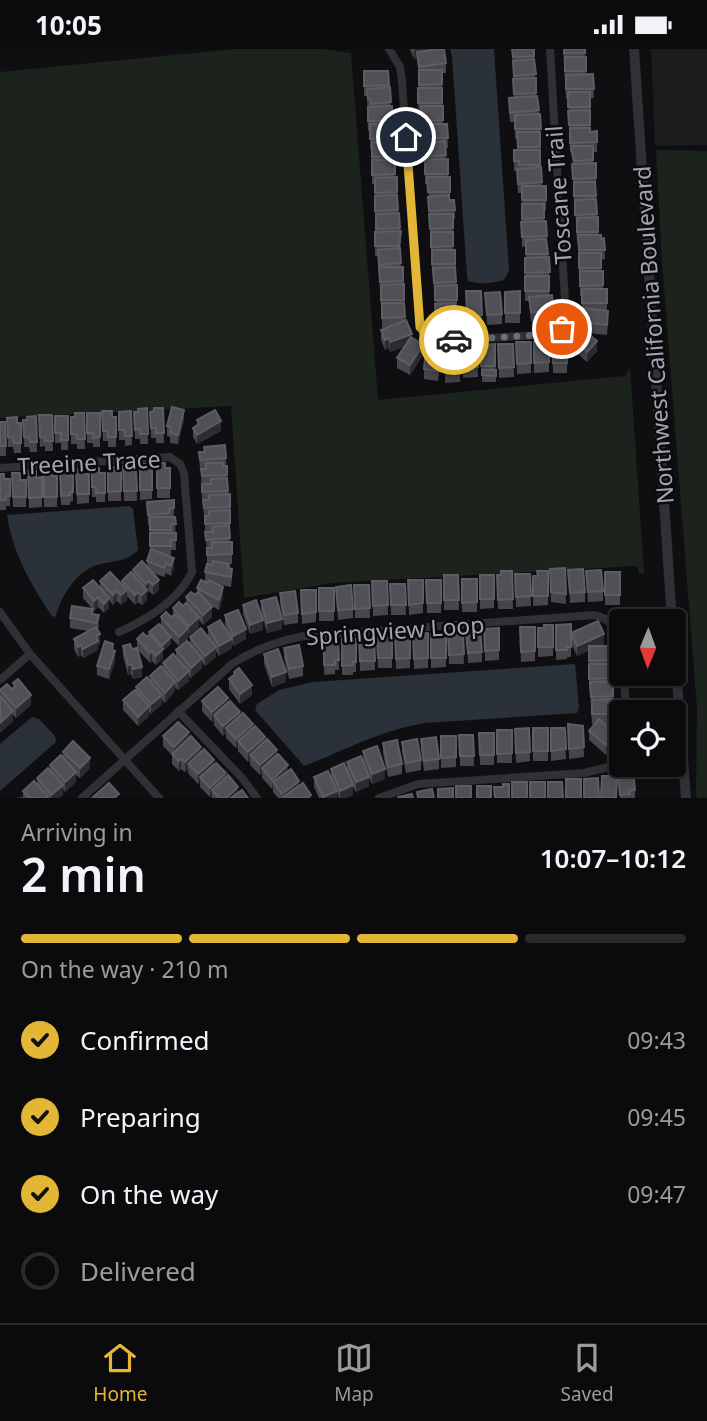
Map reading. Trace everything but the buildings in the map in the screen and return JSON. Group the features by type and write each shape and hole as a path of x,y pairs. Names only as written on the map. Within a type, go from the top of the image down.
{"street":[{"name":"Toscane Trail","path":"388,49 400,67 402,82 420,327 437,341 555,334 562,329 566,318 550,49"},
{"name":"Northwest California Boulevard","path":"634,49 671,609"},
{"name":"Treeine Trace","path":"0,468 170,457 180,464 184,473 192,572 187,583 144,621 119,632"},
{"path":"0,612 30,654 159,798"},
{"name":"Springview Loop","path":"82,798 232,664 279,640 594,615 604,617 609,622"},
{"path":"0,680 30,654"},
{"path":"677,686 686,798"},
{"path":"178,711 243,779 257,798"},
{"path":"379,798 418,784 584,773 609,767"}],"shaded area":[{"path":"235,49 324,49 351,53 378,400 625,376 630,367 644,573 639,574 635,566 332,583 244,598 231,406 0,418 0,72"},
{"path":"450,49 494,49 509,271 504,280 495,282 468,281 467,276"},
{"path":"651,49 707,49 707,145 655,146"},
{"path":"656,150 707,151 707,798 697,798 696,794 697,708 662,262"},
{"path":"129,506 133,509 138,550 124,559 89,568 76,579 66,592 55,617 52,616 23,568 13,543 7,515"},
{"path":"575,664 579,707 577,713 425,723 377,736 304,766 255,710 257,704 279,690 313,682"},
{"path":"32,717 39,719 55,736 56,742 0,791 0,744"}],"way so far":[{"path":"454,340 555,334 562,329"}],"route":[{"path":"406,137 420,327 437,341 454,340"}]}
